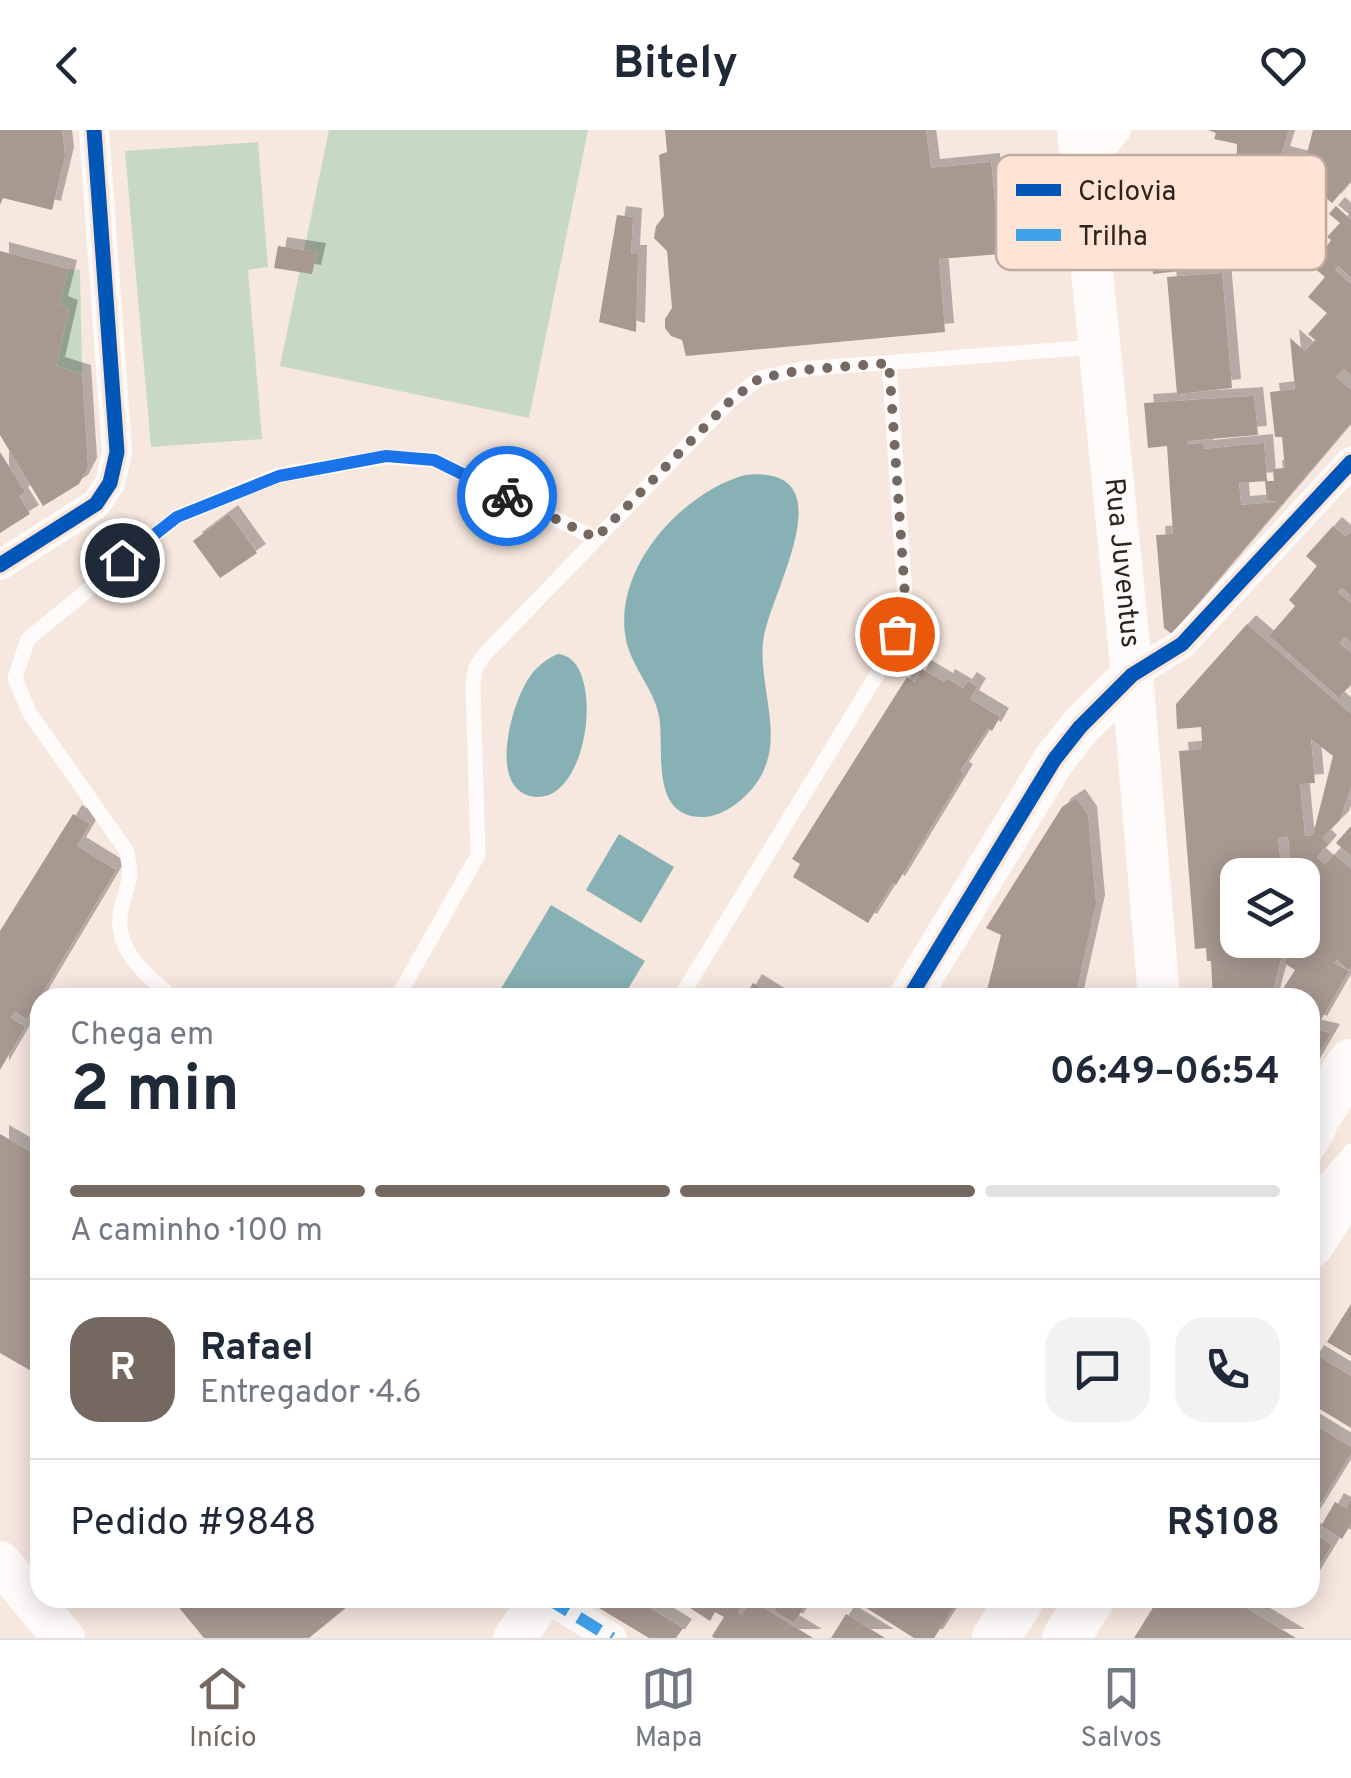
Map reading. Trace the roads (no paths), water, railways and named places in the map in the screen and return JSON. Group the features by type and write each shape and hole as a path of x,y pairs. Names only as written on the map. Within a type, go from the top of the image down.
{"main road":[{"name":"Rua Juventus","path":"1092,270 1158,988"},
{"path":"915,988 1054,760 1080,727 1132,675"},
{"path":"1325,1120 1351,1063"},
{"path":"1320,1228 1351,1180"},
{"path":"0,1562 30,1598"},
{"path":"39,1608 64,1638"},
{"path":"514,1638 537,1608"},
{"path":"996,1638 1059,1613"}],"street":[{"path":"0,565 96,504 110,483 117,452 94,130"},
{"path":"1080,150 1116,130"},
{"path":"1132,675 1182,644 1351,462"},
{"path":"562,1608 612,1638"}],"lane":[{"path":"403,988 478,856 473,685 476,667 731,400 760,378 803,370 1100,346"},
{"path":"686,988 887,658 906,610 889,363"},
{"path":"161,988 140,970 120,938 121,908 133,877 126,850 29,712 15,678 28,639 177,517 279,476 386,456 434,460 596,538"},
{"path":"1320,1187 1351,1151"},
{"path":"1056,1638 1059,1613"}],"water":[{"path":"745,475 776,477 793,490 799,511 796,537 763,642 770,744 767,763 741,800 722,812 700,817 673,805 666,792 659,716 629,650 624,613 641,561 656,538 697,498"},
{"path":"558,654 574,662 583,680 587,705 585,732 578,759 566,781 550,794 530,796 517,789 510,776 507,742 522,690 535,670"},
{"path":"619,834 674,867 641,923 586,890"},
{"path":"551,905 645,961 628,988 501,988"}]}
